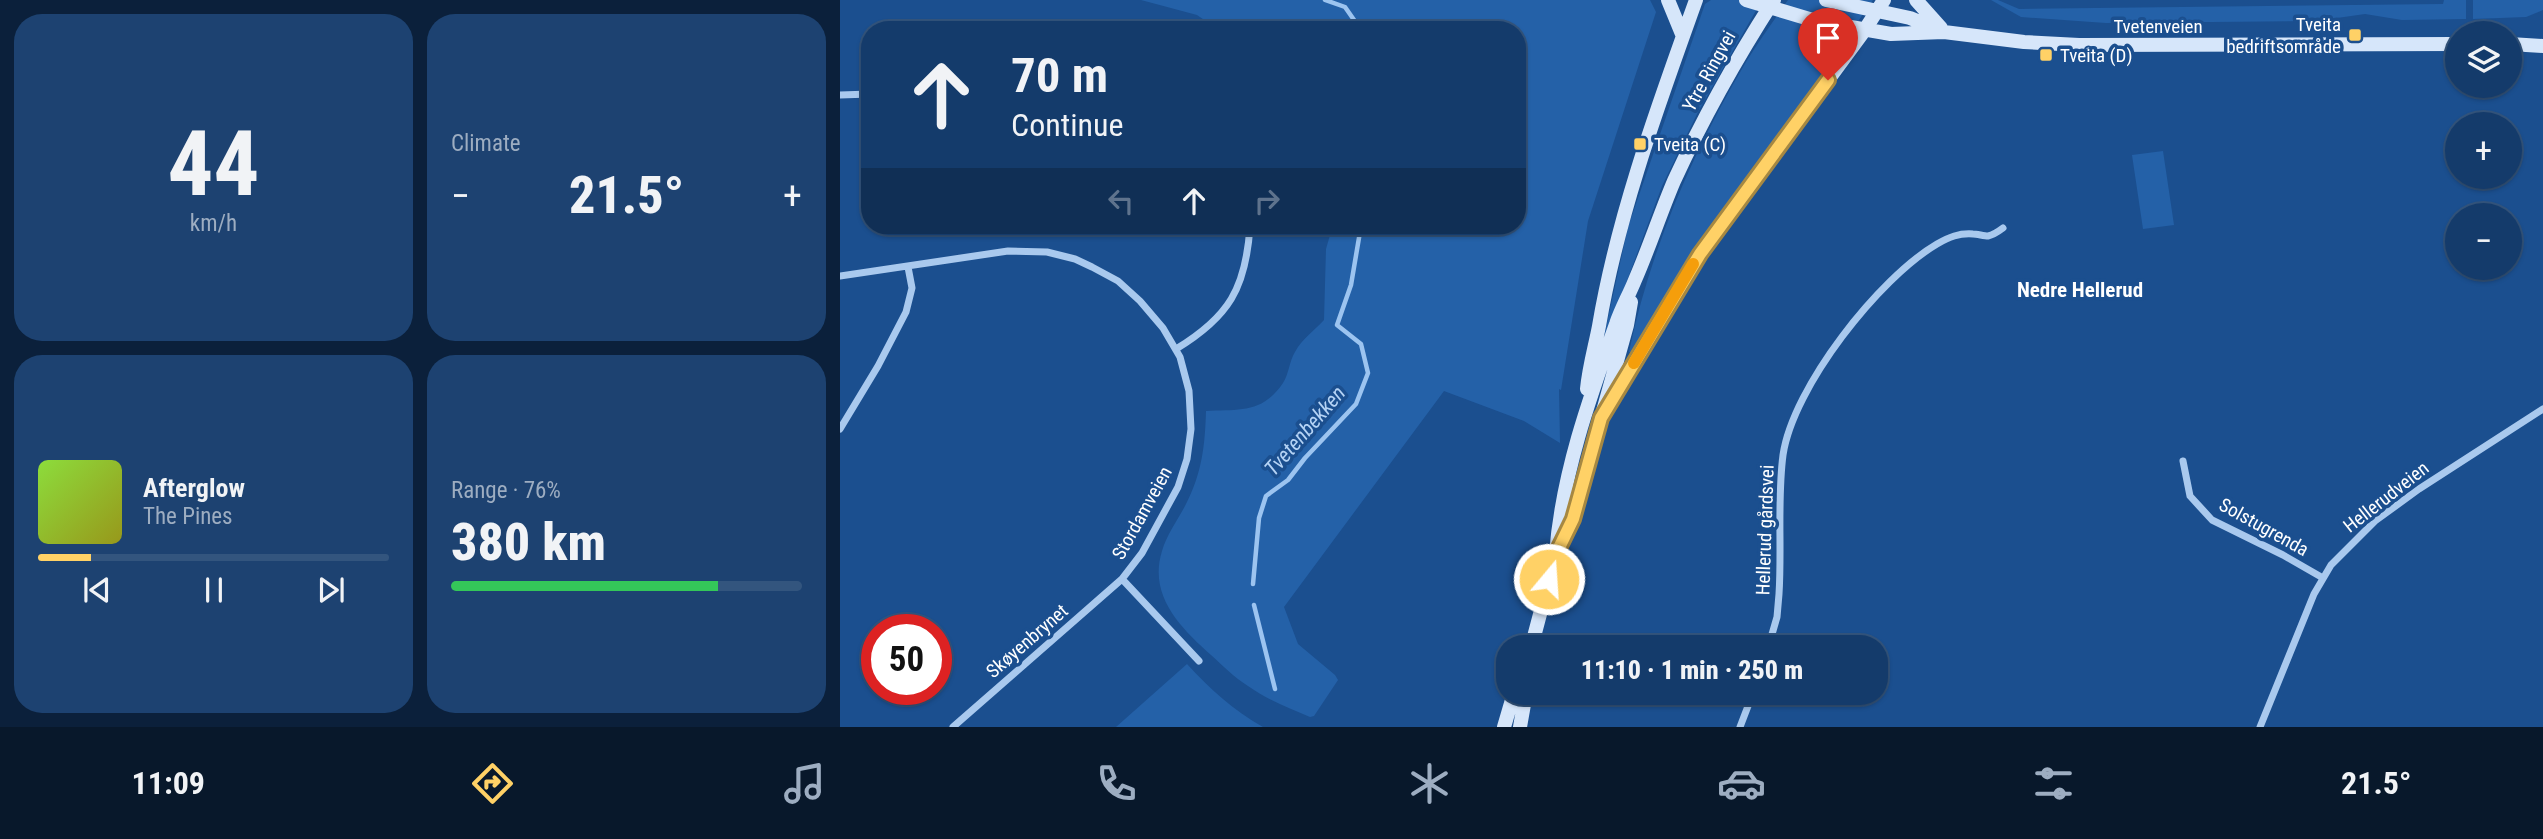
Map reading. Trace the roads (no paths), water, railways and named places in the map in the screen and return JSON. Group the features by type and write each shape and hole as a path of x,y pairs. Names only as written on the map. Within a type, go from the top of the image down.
{"main road":[{"path":"1668,0 1682,34"},
{"name":"Tvetenveien","path":"1746,0 1816,21 1864,31 1908,35 1944,32 2024,42 2079,45 2445,44"},
{"name":"Ytre Ringvei","path":"1535,635 1556,554 1559,519 1586,406 1616,322 1693,141 1715,97 1774,0"},
{"name":"Tvetenveien","path":"1826,0 1860,9 1880,6 1944,32"},
{"path":"1916,0 1944,32"},
{"path":"1586,406 1588,375 1613,253 1690,4"},
{"path":"1601,418 1700,254 1880,6"},
{"path":"2522,41 2543,35"},
{"path":"2522,44 2543,46"},
{"name":"Ytre Ringvei","path":"1556,554 1573,519 1627,325 1635,280"},
{"path":"1504,727 1510,705"},
{"path":"1520,727 1525,705"}],"street":[{"path":"840,95 861,94"},
{"name":"Hellerud gårdsvei","path":"1772,635 1779,594 1784,453 1795,418 1814,380 1853,322 1888,283 1916,258 1950,237 1966,234 1989,236 2003,229"},
{"path":"1176,349 1212,325 1233,296 1248,252 1249,235"},
{"name":"Stordamveien","path":"840,276 1008,251 1047,252 1075,259 1105,274 1129,290 1156,318 1176,349 1189,391 1191,429 1187,459 1178,487 1142,553 1122,579 1199,661"},
{"path":"840,429 878,366 910,304 912,288 908,267"},
{"name":"Hellerudveien","path":"2260,727 2323,578 2331,565 2375,521 2419,489 2543,409"},
{"name":"Solstugrenda","path":"2183,461 2190,496 2212,520 2323,578"},
{"name":"Skøyenbrynet","path":"953,727 1122,579"},
{"path":"1740,727 1748,705"}],"waterway":[{"name":"Tvetenbekken","path":"1325,0 1345,7 1355,21"},
{"name":"Tvetenbekken","path":"1253,584 1259,518 1266,496 1288,480 1356,404 1368,373 1361,344 1337,325 1351,285 1359,235"},
{"name":"Tvetenbekken","path":"1254,605 1275,689"}],"place":[{"name":"Tveita bedriftsområde","path":"2355,35"},
{"name":"Tveita (D)","path":"2046,55"},
{"name":"Tveita (C)","path":"1640,144"}],"district":[{"name":"Nedre Hellerud","path":"2080,290"}]}
